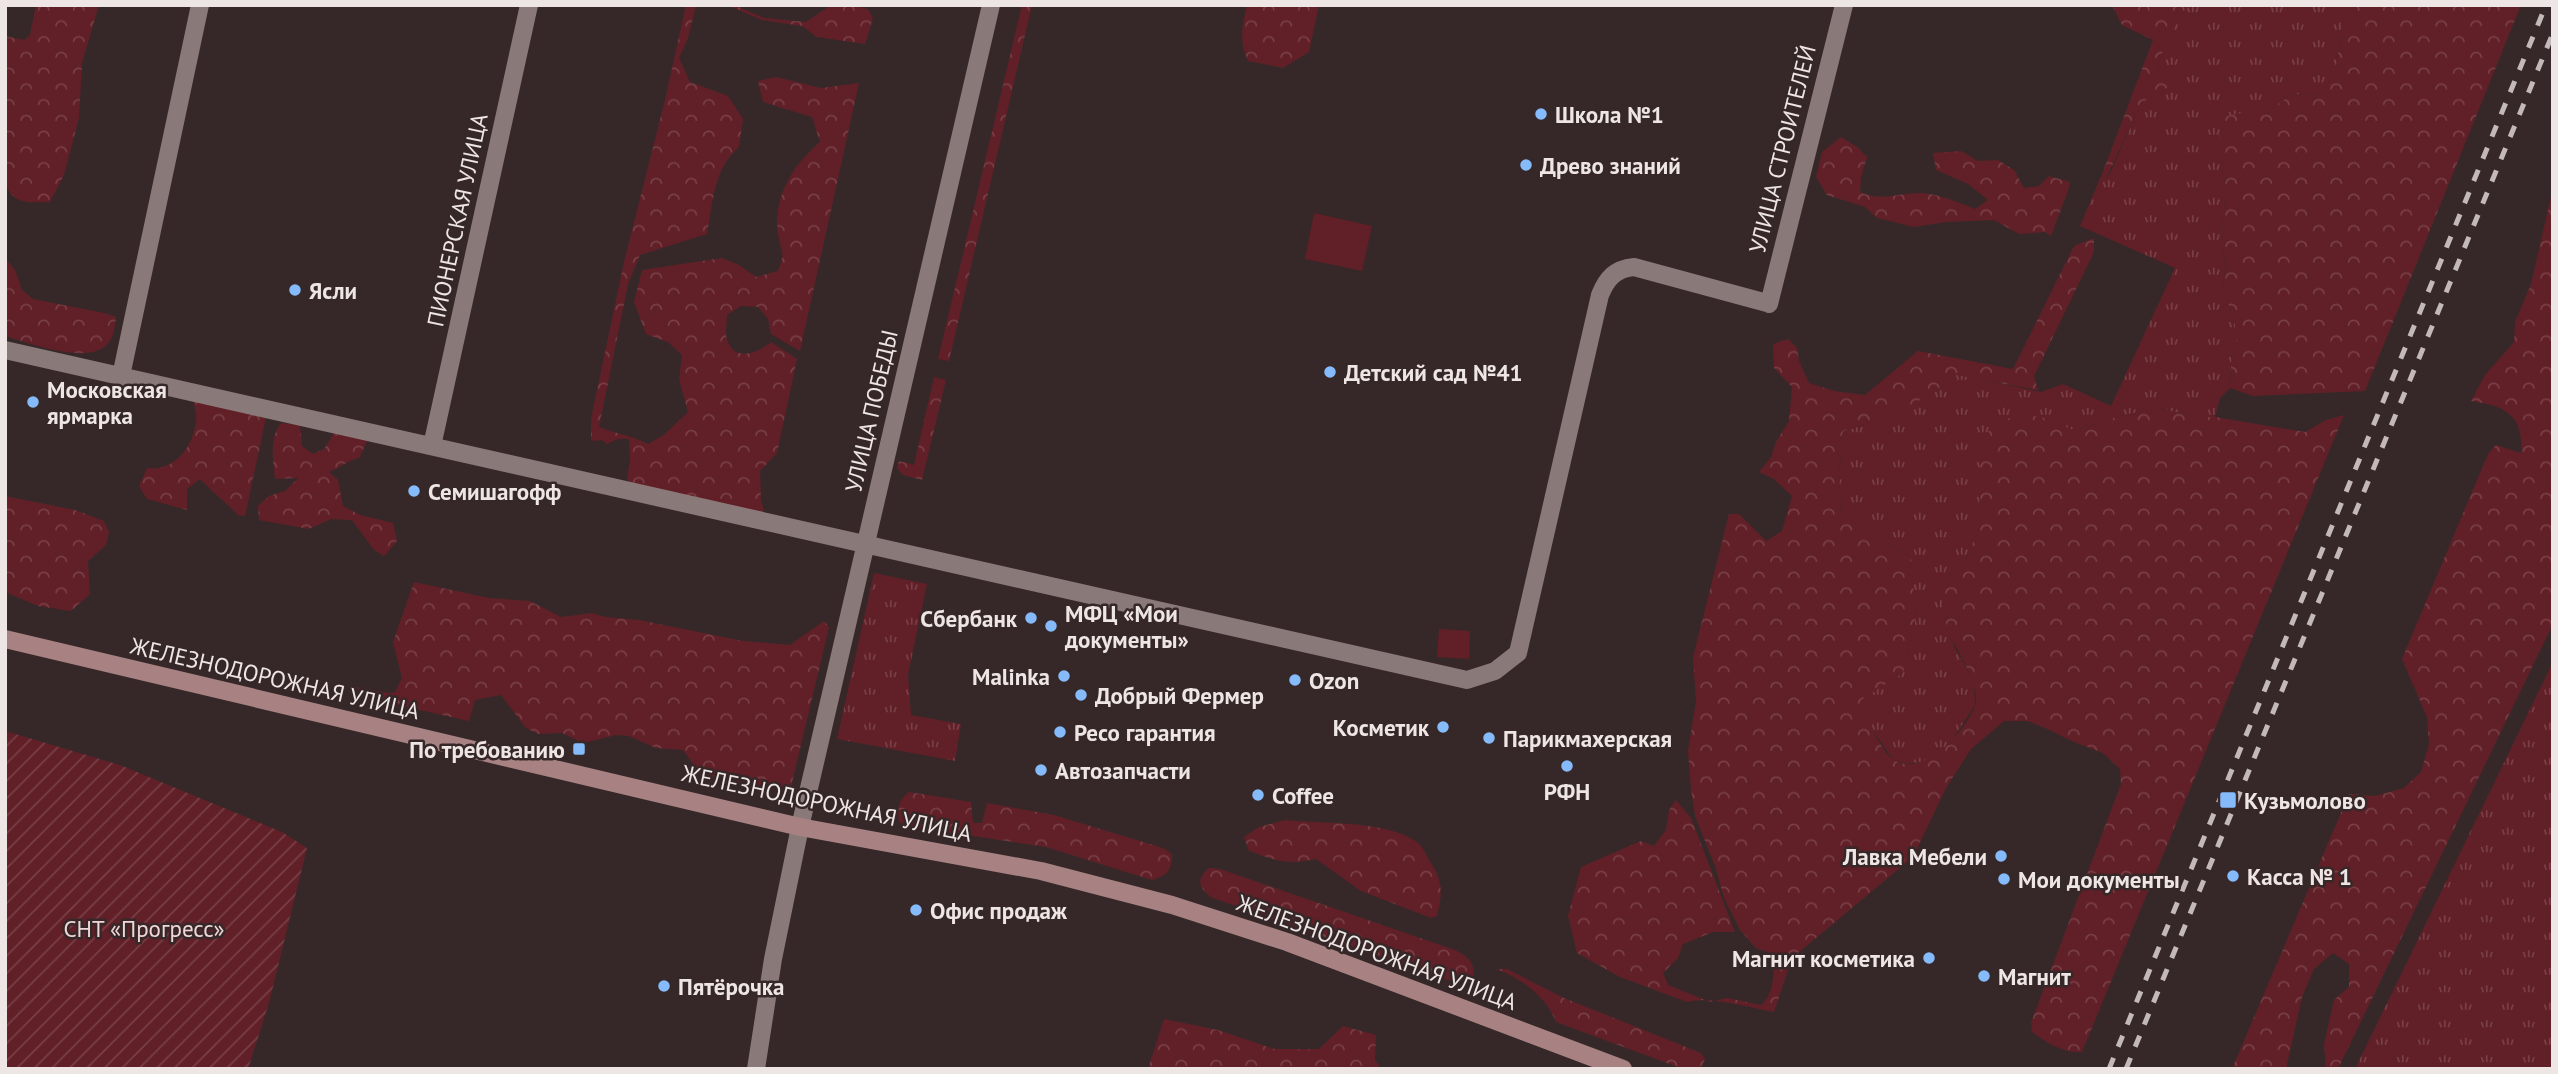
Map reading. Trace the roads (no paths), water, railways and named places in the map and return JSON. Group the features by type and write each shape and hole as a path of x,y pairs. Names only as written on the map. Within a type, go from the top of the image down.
{"main road":[{"name":"ЖЕЛЕЗНОДОРОЖНАЯ УЛИЦА","path":"5,639 800,827 1041,871 1172,905 1287,942 1623,1069"}],"street":[{"path":"121,376 200,5"},
{"name":"ПИОНЕРСКАЯ УЛИЦА","path":"432,446 529,5"},
{"name":"УЛИЦА ПОБЕДЫ","path":"755,1069 773,959 800,827 991,5"},
{"name":"УЛИЦА СТРОИТЕЛЕЙ","path":"865,545 951,562 1467,680 1495,671 1518,653 1600,295 1605,283 1613,273 1634,267 1768,304 1844,5"},
{"path":"5,351 865,545"}],"railway":[{"path":"2109,1069 2546,5"},
{"path":"2126,1069 2553,33"}],"place":[{"name":"Школа №1","path":"1541,114"},
{"name":"Древо знаний","path":"1526,165"},
{"name":"Ясли","path":"295,290"},
{"name":"Детский сад №41","path":"1330,372"},
{"name":"Московская ярмарка","path":"33,402"},
{"name":"Семишагофф","path":"414,491"},
{"name":"Сбербанк","path":"1031,618"},
{"name":"МФЦ «Мои документы»","path":"1051,626"},
{"name":"Malinka","path":"1064,676"},
{"name":"Ozon","path":"1295,680"},
{"name":"Добрый Фермер","path":"1081,695"},
{"name":"Косметик","path":"1443,727"},
{"name":"Ресо гарантия","path":"1060,732"},
{"name":"Парикмахерская","path":"1489,738"},
{"name":"По требованию","path":"579,749"},
{"name":"РФН","path":"1567,766"},
{"name":"Автозапчасти","path":"1041,770"},
{"name":"Coffee","path":"1258,795"},
{"name":"Кузьмолово","path":"2228,800"},
{"name":"Лавка Мебели","path":"2001,856"},
{"name":"Касса № 1","path":"2233,876"},
{"name":"Мои документы","path":"2004,879"},
{"name":"Офис продаж","path":"916,910"},
{"name":"Магнит косметика","path":"1929,958"},
{"name":"Магнит","path":"1984,976"},
{"name":"Пятёрочка","path":"664,986"}],"park label":[{"name":"СНТ «Прогресс»","path":"144,928"}]}
